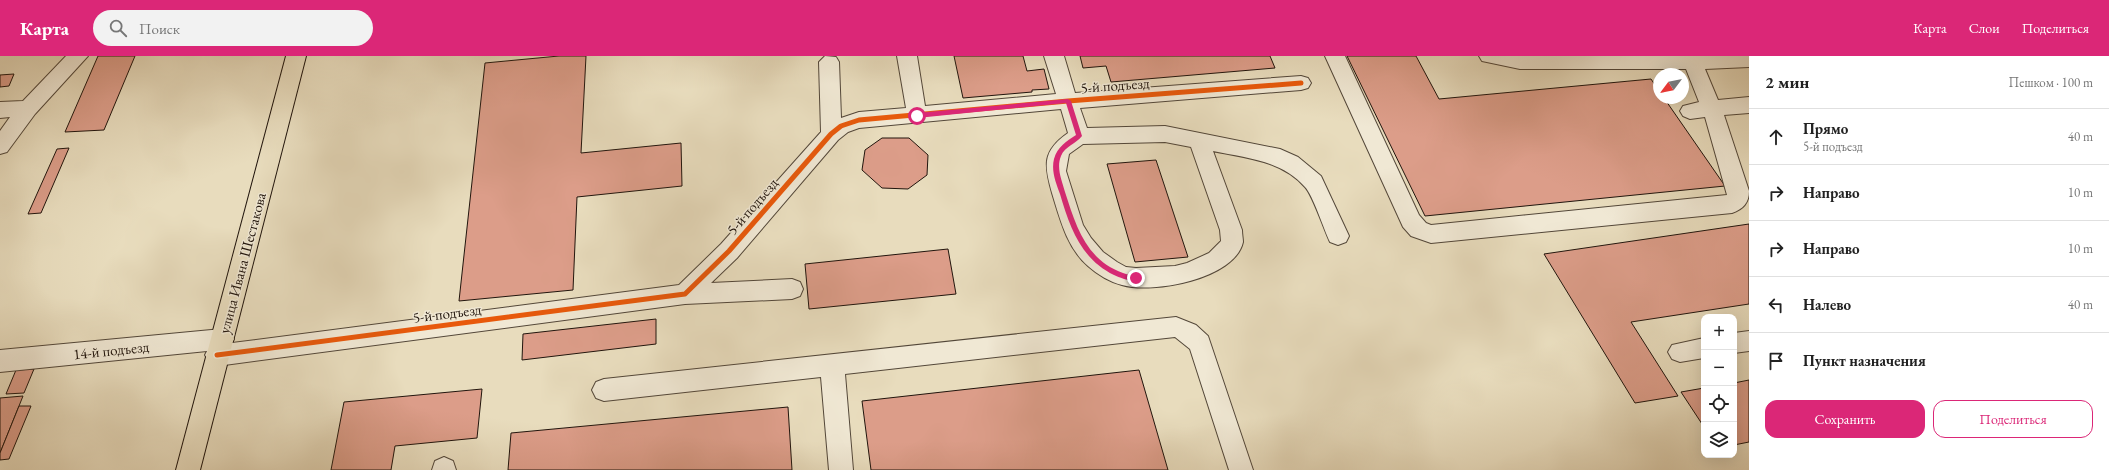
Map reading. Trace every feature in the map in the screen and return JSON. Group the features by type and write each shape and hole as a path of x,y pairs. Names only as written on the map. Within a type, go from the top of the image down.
{"main road":[{"name":"улица Ивана Шестакова","path":"188,470 296,56"}],"street":[{"path":"0,146 28,109 78,56"},
{"path":"906,56 917,116"},
{"path":"1054,56 1080,136"},
{"path":"1335,56 1411,221 1419,230 1431,234 1732,204 1738,198 1738,191 1712,109 1693,62"},
{"path":"1489,56 1520,62 1693,62 1749,60"},
{"path":"828,62 831,134"},
{"name":"5-й подъезд","path":"220,347 685,294 729,251 831,134 841,126 859,120 917,116 1068,101 1301,83"},
{"path":"1690,111 1749,105"},
{"path":"0,110 28,109"},
{"path":"1199,141 1231,230 1232,242 1227,251 1217,260 1175,276 1136,278 1123,276 1109,269 1095,259 1083,245 1073,227 1056,171 1057,158 1062,148 1080,136 1165,134 1273,155 1291,163 1314,182 1338,236"},
{"path":"685,294 792,289"},
{"path":"604,390 1176,327 1188,332 1200,343 1241,470"},
{"path":"1737,343 1749,341"},
{"name":"14-й подъезд","path":"0,361 220,347"},
{"path":"1680,352 1701,348"},
{"path":"832,364 841,470"}],"building":[{"path":"98,56 135,56 104,130 65,132"},
{"path":"559,56 586,56 581,153 681,143 682,186 577,197 573,290 459,301 485,63"},
{"path":"954,56 1023,56 1027,71 1044,69 1049,89 1032,90 1032,92 963,98"},
{"path":"1080,56 1270,56 1275,68 1111,82 1106,66 1083,68"},
{"path":"1347,56 1416,56 1439,99 1651,79 1653,82 1653,104 1668,104 1725,186 1425,216"},
{"path":"14,74 9,86 0,87 0,75"},
{"path":"882,138 909,138 928,155 927,175 908,189 882,188 862,170 865,150"},
{"path":"69,148 41,213 28,214 57,149"},
{"path":"1156,160 1188,257 1135,262 1107,164"},
{"path":"1749,224 1749,304 1631,322 1678,396 1635,403 1544,254"},
{"path":"948,249 956,294 809,309 805,264"},
{"path":"656,319 656,344 522,360 523,334"},
{"path":"34,369 24,393 6,394 16,370"},
{"path":"1139,370 1168,470 871,470 862,401"},
{"path":"1749,380 1749,442 1737,444 1737,386 1737,382"},
{"path":"482,389 477,438 395,446 391,470 331,470 344,402"},
{"path":"1701,389 1701,422 1681,392"},
{"path":"23,396 19,406 0,453 0,398"},
{"path":"19,406 31,406 9,459 0,460 0,453"},
{"path":"788,407 792,470 508,470 511,433"}],"cycle path":[{"path":"217,355 685,294 729,251 831,134 841,126 859,120 1068,101 1301,83"}],"route":[{"path":"917,116 1068,101 1080,136 1062,148 1057,158 1056,171 1073,227 1083,245 1095,259 1109,269 1123,276 1136,278"}]}
